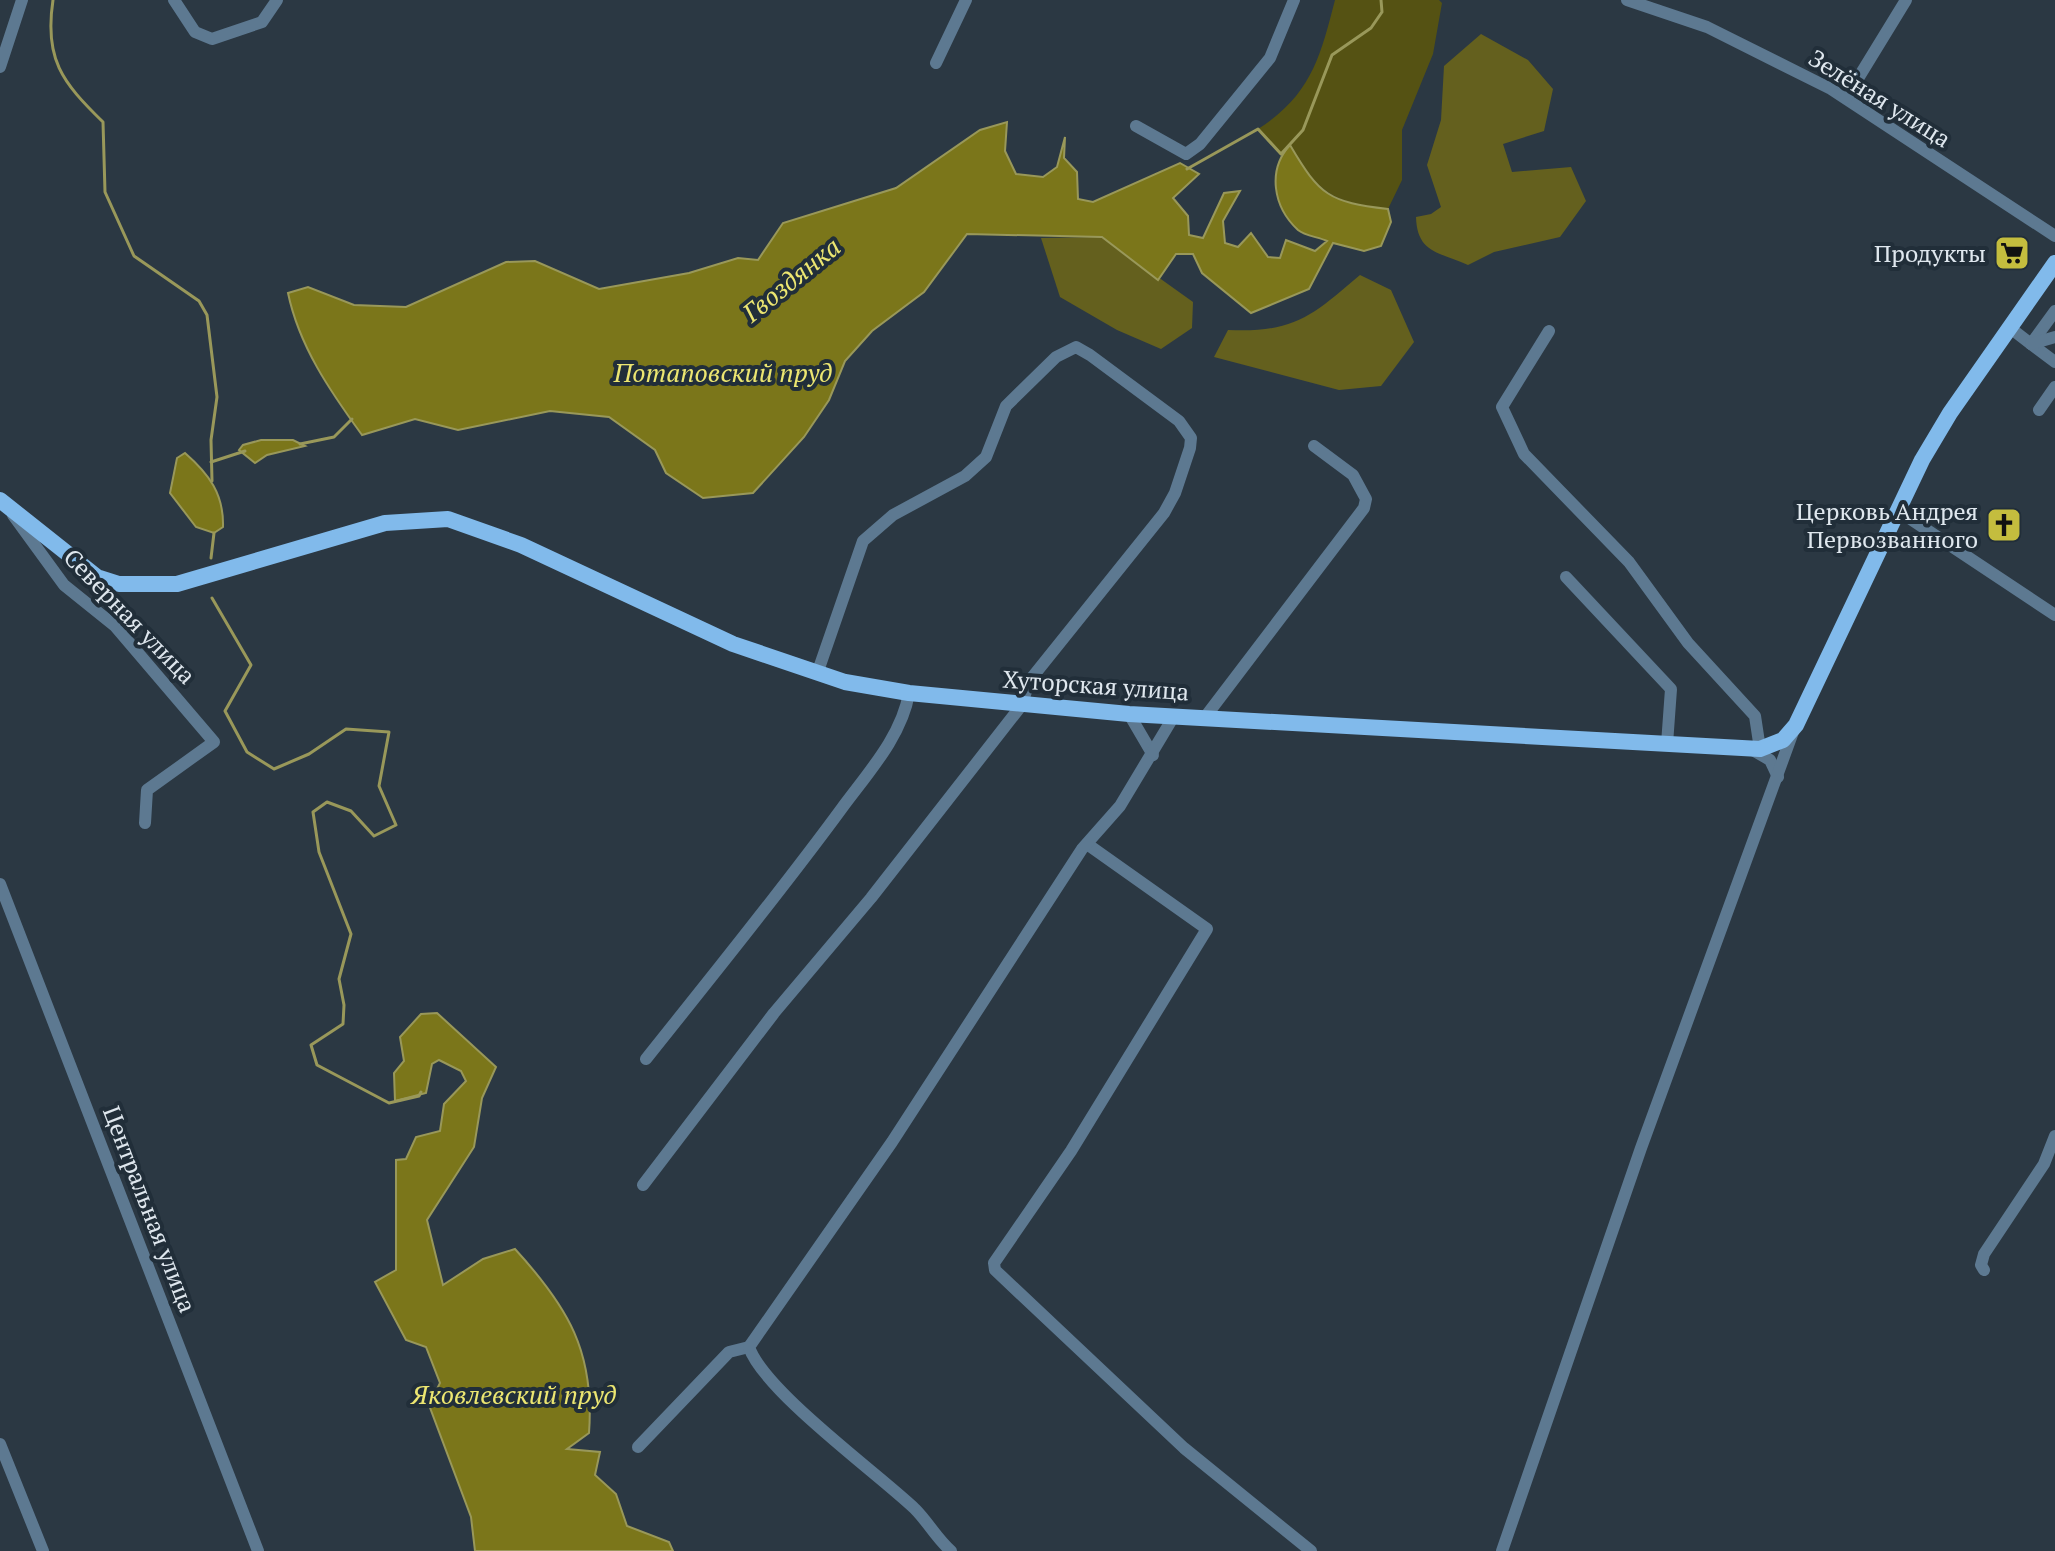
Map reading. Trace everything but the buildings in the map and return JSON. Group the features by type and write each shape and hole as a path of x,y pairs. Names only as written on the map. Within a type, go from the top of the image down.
{"main road":[{"path":"1756,749 1783,740 1796,725 1897,510 1950,413 2055,263"},
{"name":"Хуторская улица","path":"2,501 97,577 142,586 199,579 385,523 448,519 521,545 733,644 845,682 1021,706 1129,714 1756,749"}],"street":[{"path":"0,67 22,0"},
{"path":"174,0 195,32 212,39 262,22 275,1"},
{"path":"936,63 966,0"},
{"path":"1136,126 1186,154 1200,144 1270,58 1294,0"},
{"name":"Зелёная улица","path":"1627,0 1707,27 1846,98 2055,236"},
{"path":"1846,98 1906,0"},
{"path":"2031,344 2055,311"},
{"path":"2009,327 2055,362"},
{"path":"1549,331 1502,407 1524,454 1629,562 1688,643 1755,716 1756,749 1770,760 1778,777"},
{"path":"2031,344 2055,337"},
{"path":"643,1185 774,1013 871,898 1021,706 1030,680 1164,513 1180,482 1191,438 1179,421 1076,347 1056,357 1006,406 986,457 965,476 893,515 863,541 818,671"},
{"path":"2039,410 2055,387"},
{"path":"1206,716 1364,508 1366,499 1353,475 1322,456 1314,446"},
{"name":"Северная улица","path":"2,501 64,585 115,626 214,742 147,790 145,823"},
{"path":"1897,510 2055,615"},
{"path":"1566,577 1671,689 1667,744"},
{"path":"646,1059 802,863 872,766 906,713 909,693"},
{"path":"1129,714 1153,755"},
{"path":"638,1447 729,1352 749,1347 892,1142 1087,844 1120,806 1174,716"},
{"path":"1502,1551 1641,1148 1796,725"},
{"path":"1087,844 1207,929 1071,1151 994,1263 995,1270 1184,1448 1311,1551"},
{"name":"Центральная улица","path":"0,884 258,1551"},
{"path":"1984,1270 1981,1265 1984,1254 2044,1164 2055,1136"},
{"path":"749,1347 755,1364 778,1388 918,1511 951,1551"},
{"path":"0,1444 43,1551"}],"shaded area":[{"path":"1335,0 1439,0 1442,3 1433,54 1402,130 1402,180 1388,209 1353,203 1329,193 1310,175 1290,145 1281,154 1258,129 1290,103 1311,74"},
{"path":"1481,34 1528,60 1553,89 1544,131 1503,144 1512,172 1571,167 1586,201 1560,237 1494,252 1468,265 1425,245 1417,229 1416,217 1431,214 1441,207 1427,165 1441,120 1444,66"},
{"path":"1102,237 1193,302 1192,328 1161,349 1117,330 1060,297 1041,238"},
{"path":"1360,275 1391,290 1414,342 1381,386 1339,390 1214,357 1228,330 1270,328 1301,319"}],"water":[{"name":"Потаповский пруд","path":"1007,122 1005,151 1016,174 1043,177 1057,167 1065,137 1064,158 1077,172 1078,199 1093,202 1180,163 1199,174 1173,198 1188,216 1189,235 1203,238 1224,193 1240,191 1223,221 1225,243 1238,247 1251,233 1268,257 1280,258 1286,240 1315,251 1327,241 1298,230 1278,200 1278,166 1290,145 1310,176 1328,194 1352,203 1388,209 1391,222 1381,246 1364,251 1333,243 1309,289 1251,313 1202,273 1193,254 1176,254 1158,280 1102,237 967,234 924,292 872,331 845,361 829,400 804,437 753,493 703,498 666,473 655,450 609,417 550,411 458,430 415,419 362,435 327,385 293,313 288,293 308,287 354,305 406,307 506,262 535,261 599,289 689,273 738,258 758,260 783,223 896,188 980,130"},
{"path":"261,440 293,440 305,446 267,455 255,463 239,450 243,445"},
{"path":"185,453 208,477 218,495 223,527 214,533 196,527 170,493 177,458"},
{"name":"Яковлевский пруд","path":"437,1013 496,1067 482,1098 474,1147 427,1220 443,1285 483,1259 515,1249 534,1270 574,1332 587,1378 589,1433 567,1449 600,1452 595,1475 616,1494 627,1526 669,1542 673,1551 475,1551 471,1517 429,1405 440,1383 426,1347 406,1340 375,1282 396,1270 396,1160 406,1159 416,1137 440,1131 444,1104 466,1081 461,1071 439,1060 432,1064 426,1093 395,1101 394,1073 404,1061 400,1037 421,1014"}],"waterway":[{"path":"53,0 51,38 54,54 67,81 103,122 105,192 134,256 199,301 207,315 217,397 211,440 212,481"},
{"name":"Гвоздянка","path":"1187,169 1258,129 1281,154 1303,130 1332,55 1371,28 1382,12 1381,0"},
{"name":"Гвоздянка","path":"300,444 334,437 352,419"},
{"name":"Гвоздянка","path":"211,462 245,451"},
{"name":"Гвоздянка","path":"211,558 214,533"},
{"name":"Гвоздянка","path":"212,598 251,665 225,711 247,752 274,769 309,754 346,729 389,732 379,786 396,825 374,836 351,811 327,802 313,812 319,852 351,934 339,979 344,1005 343,1024 311,1045 317,1065 389,1103 419,1096 421,1092"}],"place":[{"name":"Продукты","path":"2012,253"},
{"name":"Церковь Андрея Первозванного","path":"2004,525"}]}
